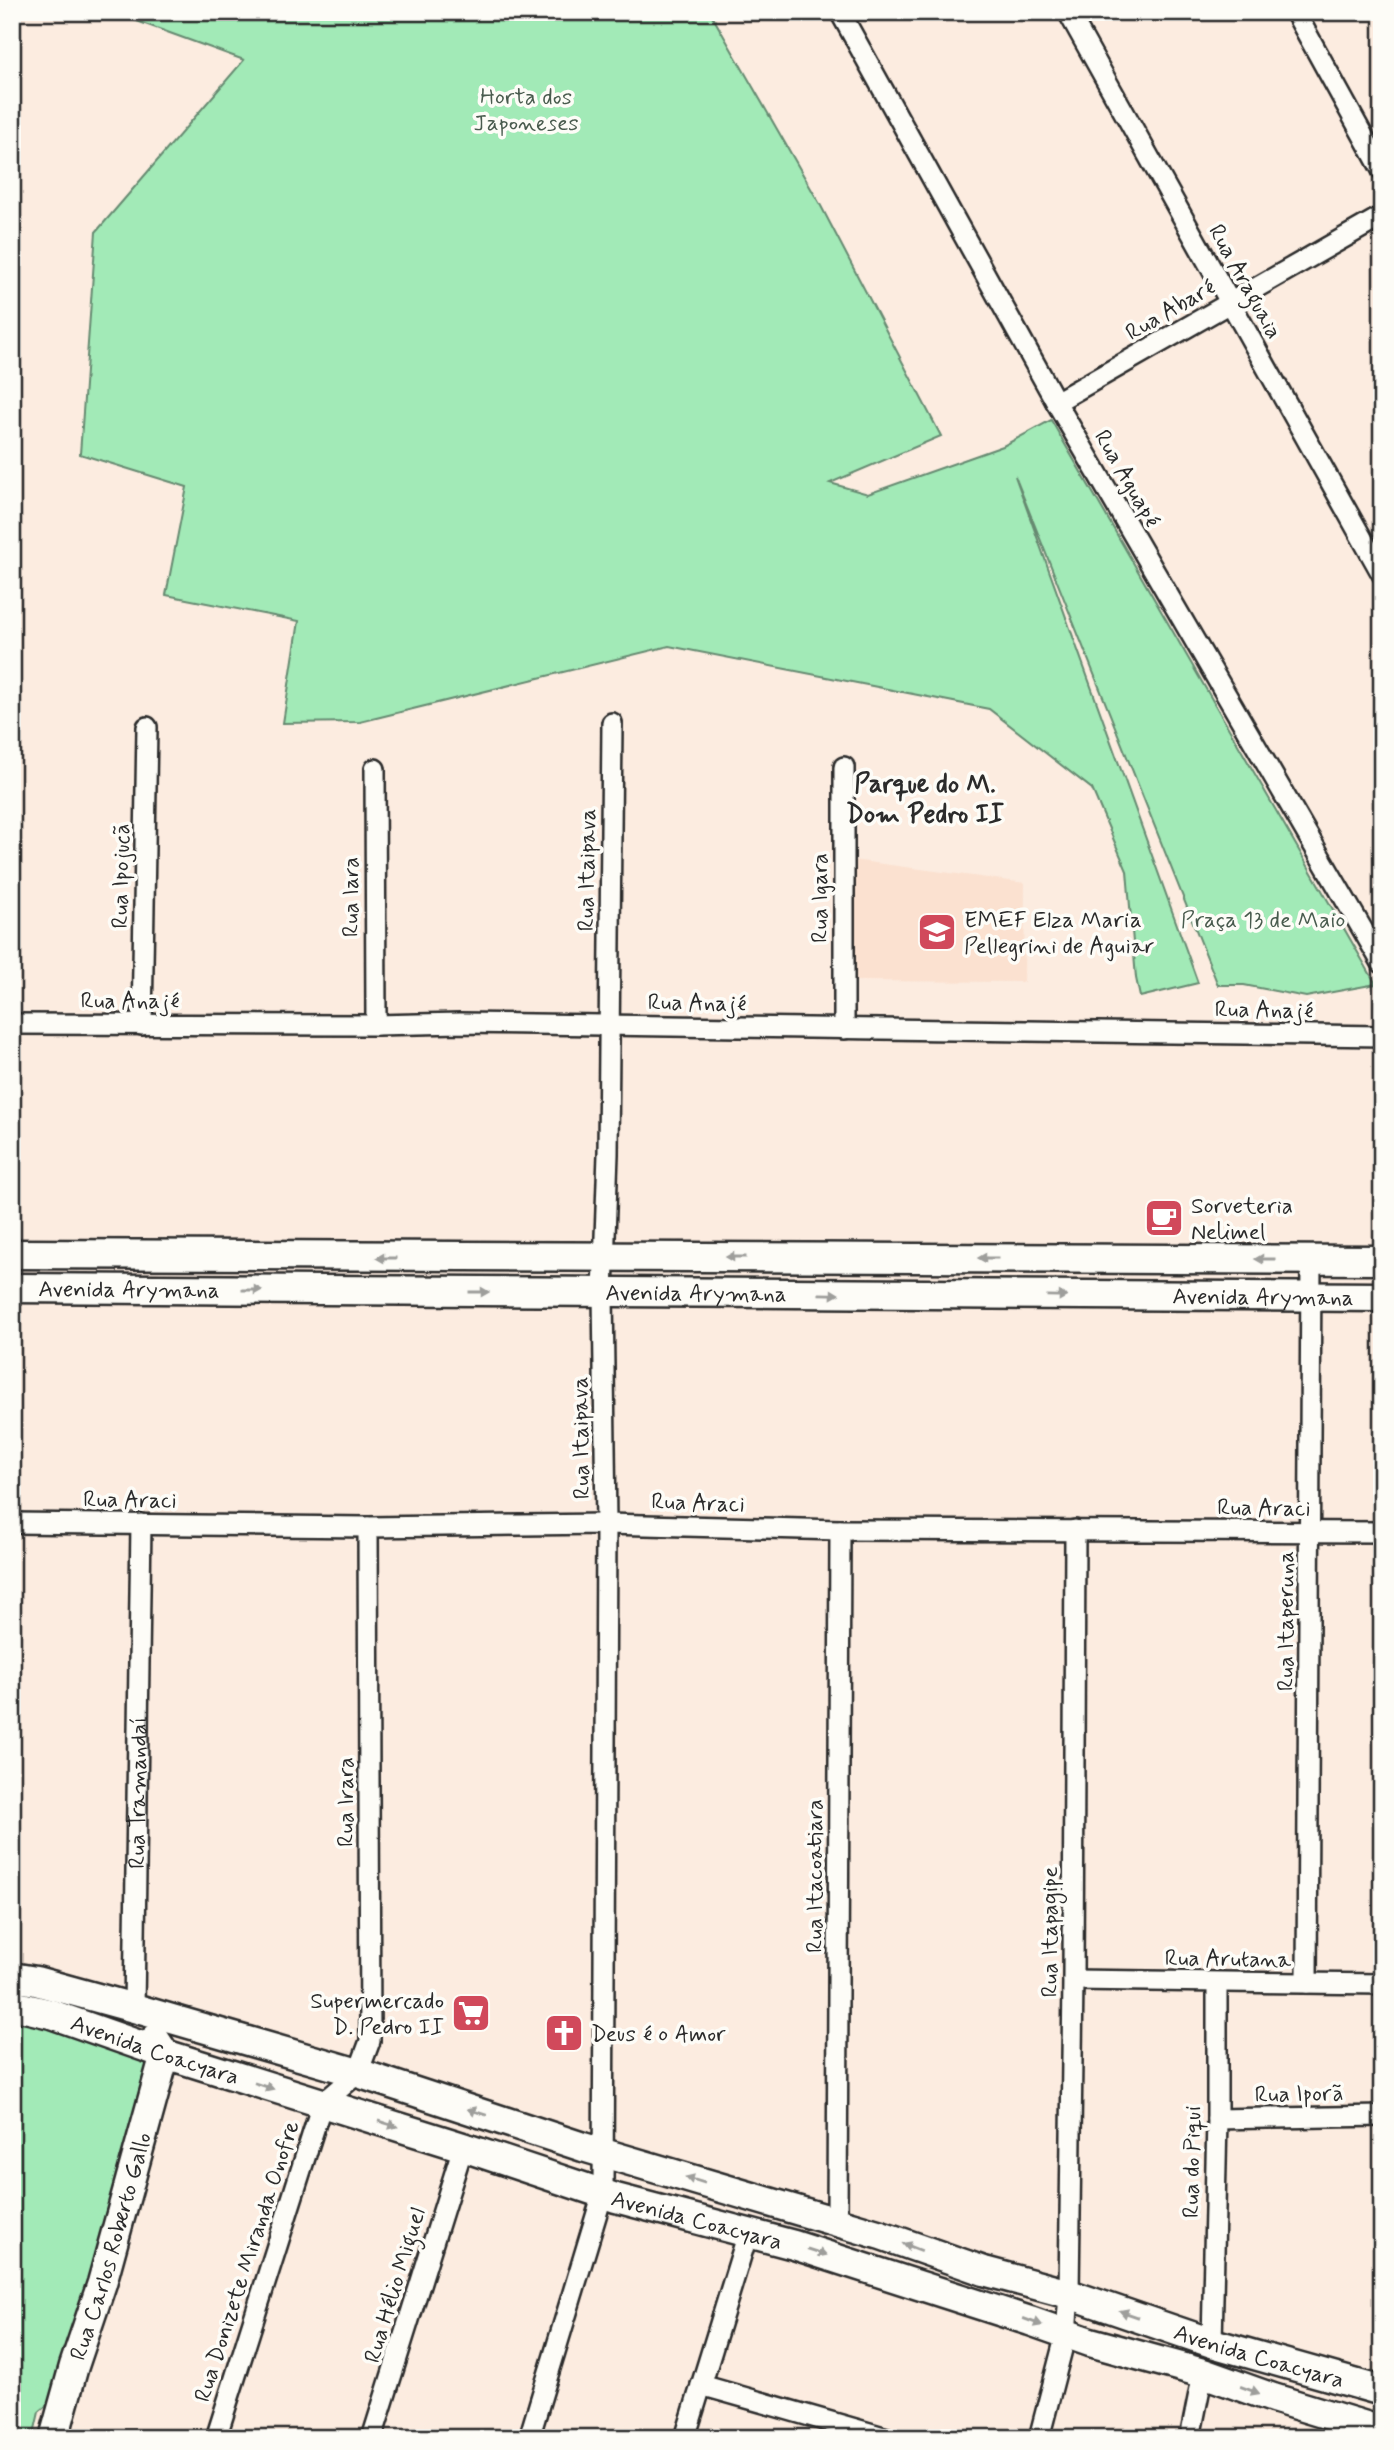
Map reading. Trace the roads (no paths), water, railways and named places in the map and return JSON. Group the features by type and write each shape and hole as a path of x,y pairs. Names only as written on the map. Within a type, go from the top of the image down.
{"street":[{"name":"Rua Aguapé","path":"840,12 1056,402 1382,963"},
{"name":"Rua Araguaia","path":"1068,12 1382,574"},
{"path":"1295,12 1382,170"},
{"name":"Rua Abaré","path":"1056,402 1382,216"},
{"name":"Rua Itaipava","path":"529,2438 603,2193 606,1524 603,1292 606,1256 612,723"},
{"name":"Rua Ipojucã","path":"142,1025 147,727"},
{"name":"Rua Igara","path":"844,767 844,1029"},
{"name":"Rua Iara","path":"375,769 376,1025"},
{"name":"Rua Anajé","path":"12,1024 609,1024 1382,1036"},
{"name":"Avenida Arymana","path":"12,1254 292,1258 606,1256 1382,1260"},
{"name":"Rua Itaperuna","path":"1307,1983 1311,1259"},
{"name":"Avenida Arymana","path":"12,1289 1382,1297"},
{"name":"Rua Araci","path":"12,1523 368,1527 606,1524 840,1530 1382,1532"},
{"name":"Rua Tramandaí","path":"134,2008 141,1524"},
{"name":"Rua Irara","path":"358,2073 370,2041 368,1527"},
{"name":"Rua Itacoatiara","path":"837,2222 840,1530"},
{"name":"Rua Itapagipe","path":"1039,2438 1066,2334 1069,2294 1074,1530"},
{"name":"Avenida Coacyara","path":"12,1977 134,2008 358,2073 583,2147 881,2235 984,2271 1069,2294 1212,2343 1382,2391"},
{"name":"Rua Arutana","path":"1073,1980 1382,1984"},
{"name":"Rua do Piqui","path":"1212,2343 1217,1983"},
{"name":"Avenida Coacyara","path":"12,2005 51,2014 165,2054 603,2193 807,2249 1066,2334 1203,2373 1273,2398 1382,2431"},
{"path":"134,2008 165,2054"},
{"name":"Rua Carlos Roberto Gallo","path":"54,2438 74,2366 102,2283 165,2054"},
{"name":"Rua Donizete Miranda Onofre","path":"216,2438 322,2104 358,2073"},
{"name":"Rua Iporã","path":"1217,2119 1382,2116"},
{"name":"Rua Hélio Miguel","path":"372,2438 463,2147"},
{"path":"685,2438 748,2233"},
{"path":"1190,2438 1203,2373"},
{"path":"701,2385 846,2432 887,2438"}],"place":[{"name":"EMEF Elza Maria Pellegrini de Aguiar","path":"937,932"},
{"name":"Sorveteria Nelimel","path":"1164,1218"},
{"name":"Supermercado D. Pedro II","path":"471,2013"},
{"name":"Deus é o Amor","path":"564,2033"}],"district":[{"name":"Parque do M. Dom Pedro II","path":"925,798"}],"park label":[{"name":"Horta dos Japoneses","path":"526,109"},
{"name":"Praça 13 de Maio","path":"1263,919"}]}
